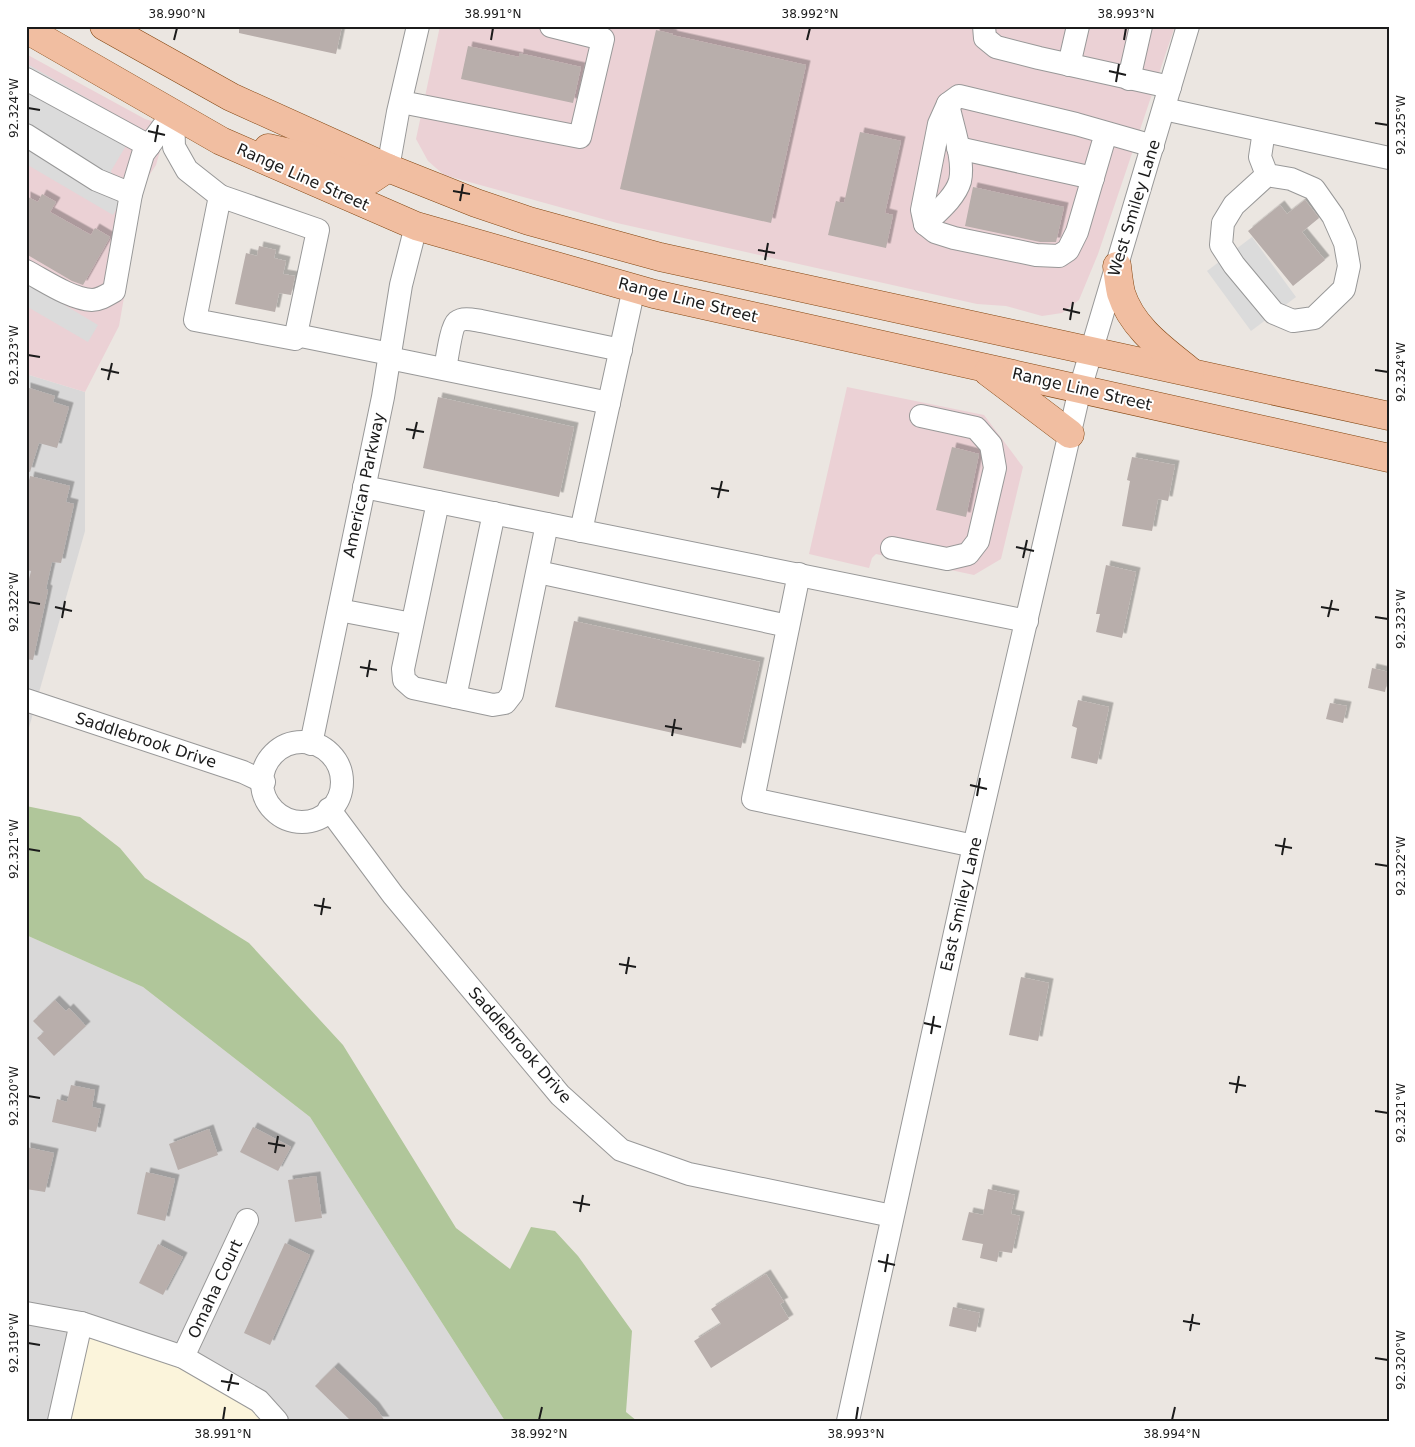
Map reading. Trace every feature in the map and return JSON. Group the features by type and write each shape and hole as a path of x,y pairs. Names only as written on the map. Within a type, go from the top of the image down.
{"main road":[{"path":"104,26 231,97 388,168 476,204 529,221 660,257 1389,416"},
{"name":"Range Line Street","path":"26,29 210,135 416,226 654,294 1389,458"},
{"path":"210,135 307,157 357,179 370,180 388,168"},
{"path":"416,226 421,216 429,212 440,213 492,229 580,235"},
{"path":"1117,266 1121,293 1130,314 1150,339 1193,374"},
{"path":"981,367 1070,434"}],"street":[{"path":"388,168 418,26"},
{"path":"401,102 580,137 603,39 551,26"},
{"path":"984,26 985,38 996,47 1170,87"},
{"path":"1069,65 1078,26"},
{"path":"1129,78 1141,26"},
{"name":"West Smiley Lane","path":"1080,389 1188,26"},
{"path":"26,79 149,146"},
{"path":"1106,133 1077,232 1068,250 1059,256 1036,255 954,238 935,232 926,224 922,210 939,124 948,104 959,96 973,98 1106,133 1153,146"},
{"path":"926,224 951,198 960,181 960,160 948,104"},
{"path":"1164,109 1389,158"},
{"path":"26,271 74,296 85,299 102,298 114,291 130,194 143,154 173,113"},
{"path":"173,113 174,147 187,170 220,196 318,230 295,339 195,320 220,196"},
{"path":"1264,131 1260,157 1267,175"},
{"path":"26,135 97,180 130,194"},
{"path":"958,148 1093,178"},
{"path":"1267,175 1291,179 1314,188 1333,216 1345,243 1349,266 1344,289 1314,318 1293,321 1274,313 1221,245 1223,223 1234,205 1267,175"},
{"name":"American Parkway","path":"311,744 382,397 401,285 416,226"},
{"path":"581,531 634,288"},
{"path":"445,369 454,328 458,322 464,320 481,321 621,350"},
{"path":"296,335 445,369 609,403"},
{"name":"East Smiley Lane","path":"848,1421 974,846 1080,389"},
{"path":"892,548 947,559 968,554 978,541 995,468 991,445 976,428 921,416"},
{"path":"364,487 1026,621"},
{"path":"438,502 403,669 404,680 413,688 493,705 505,703 512,694 547,524"},
{"path":"455,697 494,513"},
{"path":"538,572 788,626"},
{"path":"799,574 753,799 974,846"},
{"path":"339,610 412,624"},
{"name":"Saddlebrook Drive","path":"26,700 243,772 264,782"},
{"path":"298,742 311,744 323,747 334,756 340,769 342,783 339,799 319,819 299,822 285,819 274,811 264,796 264,768 274,753 286,745 298,742"},
{"name":"Saddlebrook Drive","path":"329,809 393,895 560,1095 622,1150 689,1174 892,1216"},
{"name":"Omaha Court","path":"183,1357 247,1220"},
{"path":"26,1313 81,1323 183,1357 259,1401 277,1421"},
{"path":"59,1421 81,1323"}],"shaded area":[{"path":"440,26 1175,26 1098,254 1079,300 1062,313 1042,316 1006,306 977,304 617,223 444,175 428,161 416,139"},
{"path":"26,54 145,119 167,126 156,165 144,183 119,326 85,392 26,374"},
{"path":"29,65 137,127 111,171 122,199 113,215 26,164 26,70"},
{"path":"1252,237 1296,297 1251,331 1207,271"},
{"path":"26,282 98,325 88,342 26,306"},
{"path":"26,374 85,392 85,531 26,738"},
{"path":"847,387 984,415 1023,467 1001,559 974,575 876,554 872,558 869,568 809,554"},
{"path":"26,935 143,987 310,1117 505,1421 26,1421"},
{"path":"81,1323 155,1347 274,1421 59,1421"}],"green space":[{"path":"26,806 80,817 120,848 145,878 249,943 343,1045 456,1228 510,1269 531,1227 555,1231 578,1256 632,1331 626,1412 637,1421 505,1421 310,1117 143,987 26,935"}],"building":[{"path":"239,26 342,26 336,54 239,33"},
{"path":"656,30 806,65 771,223 620,189"},
{"path":"468,46 519,57 519,53 581,67 573,103 461,79"},
{"path":"860,132 901,141 885,213 893,215 886,248 828,235 836,201 844,203"},
{"path":"973,187 1064,207 1056,242 1040,242 965,226"},
{"path":"42,194 56,202 50,212 91,235 95,228 110,237 83,285 72,281 26,254 26,196 38,202"},
{"path":"1305,200 1319,218 1302,232 1325,260 1293,286 1248,231 1280,205 1287,214"},
{"path":"259,246 276,250 274,258 286,261 283,274 295,276 291,295 279,293 275,312 235,304 246,253 257,256"},
{"path":"26,387 55,396 53,402 69,407 57,448 39,443 30,472 26,471"},
{"path":"438,397 574,427 559,497 423,468"},
{"path":"952,447 979,454 966,517 936,510"},
{"path":"1132,457 1175,465 1168,501 1158,499 1152,531 1122,526 1130,481 1127,480"},
{"path":"30,476 70,486 66,502 74,504 61,563 52,562 33,660 26,659 26,591 31,571 26,570 26,494"},
{"path":"1106,565 1136,572 1122,638 1096,632 1100,614 1096,614"},
{"path":"574,621 760,662 741,748 555,707"},
{"path":"1372,668 1389,672 1385,692 1368,688"},
{"path":"1078,700 1109,707 1097,764 1071,758 1077,728 1072,726"},
{"path":"1330,703 1347,706 1343,723 1326,719"},
{"path":"1021,977 1049,983 1038,1041 1009,1035"},
{"path":"55,1000 66,1011 69,1008 86,1026 54,1056 37,1038 44,1032 33,1021"},
{"path":"71,1085 95,1090 92,1107 101,1109 96,1132 52,1122 57,1099 67,1102"},
{"path":"253,1127 291,1147 278,1171 240,1152"},
{"path":"209,1129 218,1155 178,1170 169,1144"},
{"path":"26,1147 54,1153 45,1192 26,1189"},
{"path":"146,1172 175,1179 165,1221 137,1214"},
{"path":"316,1176 322,1218 295,1222 288,1180"},
{"path":"988,1189 1015,1195 1011,1214 1020,1216 1012,1253 999,1251 997,1262 980,1258 983,1244 962,1240 969,1212 983,1215"},
{"path":"285,1243 310,1255 270,1345 244,1333"},
{"path":"158,1244 183,1257 163,1295 139,1283"},
{"path":"766,1274 784,1302 780,1304 789,1319 711,1368 694,1341 721,1324 711,1309"},
{"path":"953,1307 980,1313 976,1332 949,1326"},
{"path":"334,1367 375,1407 385,1421 351,1421 315,1386"}]}
